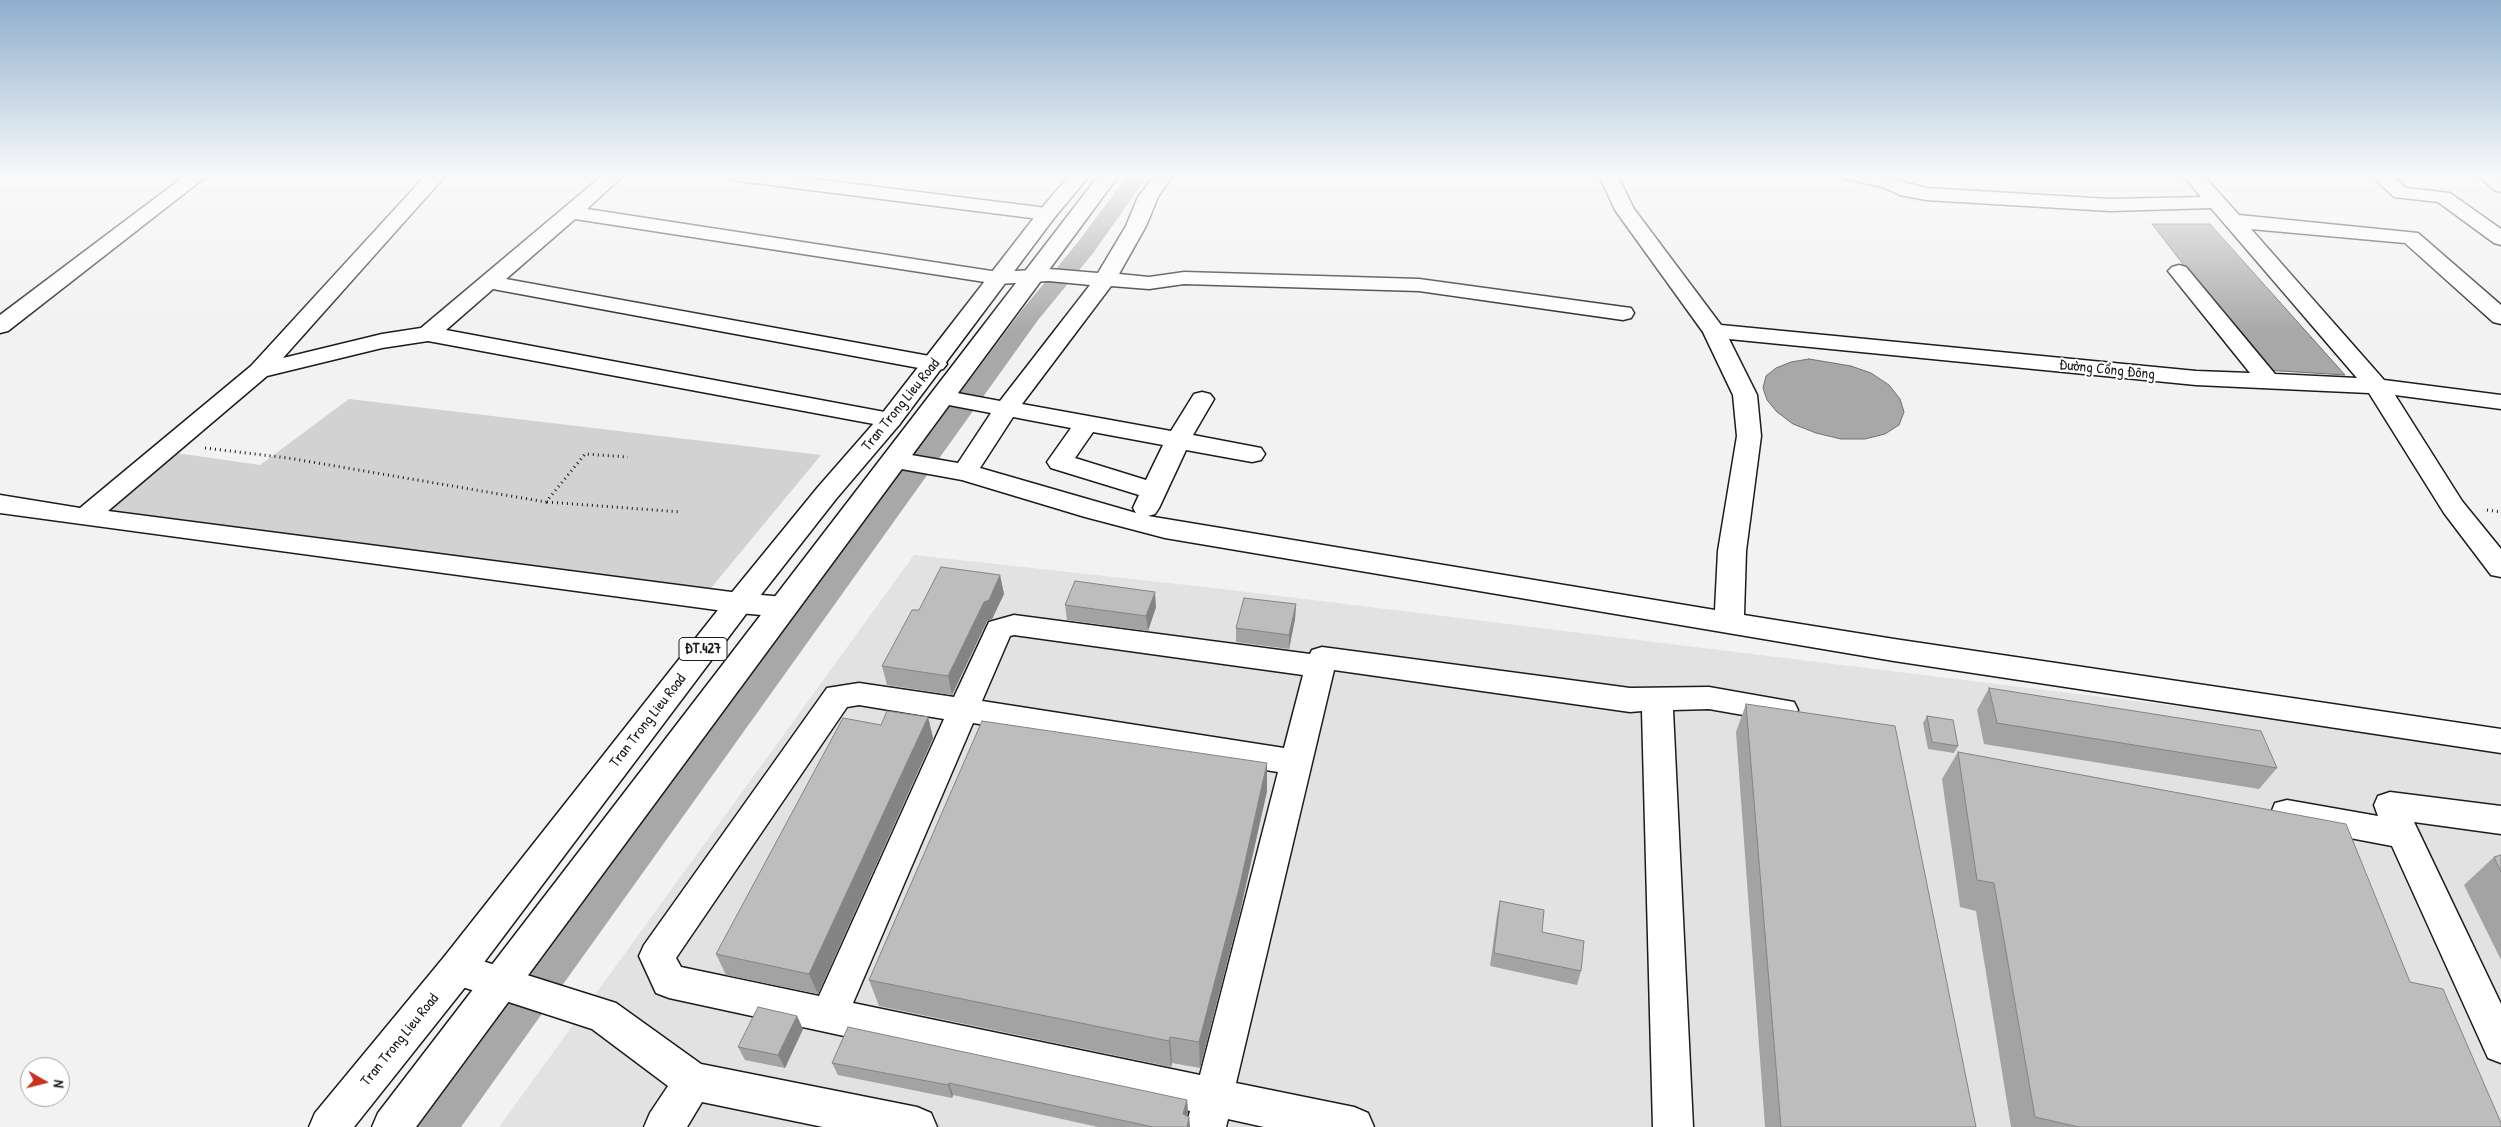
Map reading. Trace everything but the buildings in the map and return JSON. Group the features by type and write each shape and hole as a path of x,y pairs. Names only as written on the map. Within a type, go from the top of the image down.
{"street":[{"path":"0,326 129,228"},
{"path":"84,517 259,371 389,228"},
{"path":"428,334 552,228"},
{"path":"671,228 998,278 1041,275 1100,281 1149,283 1184,278 1419,285 1623,313"},
{"name":"Tran Trong Lieu Road","path":"339,1125 739,603 827,493 935,364 1037,228"},
{"name":"Tran Trong Lieu Road","path":"392,1127 506,986 784,607 894,460 948,398 1041,275 1073,228"},
{"path":"964,472 1006,409 1100,281 1135,228"},
{"path":"1638,228 1714,331 1745,395 1749,436 1732,551 1729,622"},
{"path":"2239,228 2377,386 2453,507 2501,568"},
{"path":"2300,228 2410,237 2501,317"},
{"path":"2486,228 2501,239"},
{"path":"2180,271 2268,381"},
{"path":"489,282 935,364"},
{"name":"Đường Cổng Đông","path":"1714,331 2196,378 2377,386 2501,402"},
{"path":"259,371 382,341 428,334 890,420"},
{"path":"948,398 1252,454"},
{"path":"1138,522 1178,440 1202,399"},
{"path":"1087,424 1060,462 1154,491"},
{"path":"894,460 964,472 1038,495 1165,529 1894,650 2501,741"},
{"path":"0,504 84,517 739,603 784,607"},
{"path":"828,1015 999,629 1014,625 1320,666"},
{"path":"1210,1112 1322,658 1630,700 1709,698 1807,714"},
{"path":"1296,762 859,694 838,696 656,956 669,982 828,1015 1210,1112 1354,1127"},
{"path":"1657,700 1673,1127"},
{"path":"2501,820 2390,805 2501,1045"},
{"path":"2260,809 2404,834"},
{"path":"457,969 603,1015 693,1081 917,1127"},
{"path":"664,1127 693,1081"}],"path":[{"path":"172,443 288,458 546,502 681,512"},
{"path":"546,502 585,454 628,457"}],"shaded area":[{"path":"2155,228 2213,228 2345,375 2265,370"},
{"path":"1809,359 1851,366 1871,373 1889,385 1900,399 1904,412 1899,425 1885,434 1865,439 1841,439 1816,433 1793,424 1777,412 1767,400 1763,388 1766,376 1776,368 1791,362"},
{"path":"349,399 821,455 697,605 101,516 176,453 260,465"},
{"path":"914,555 1223,589 2501,746 2501,1127 499,1127"}],"waterway":[{"path":"436,1127 1030,315 1100,228"}]}
